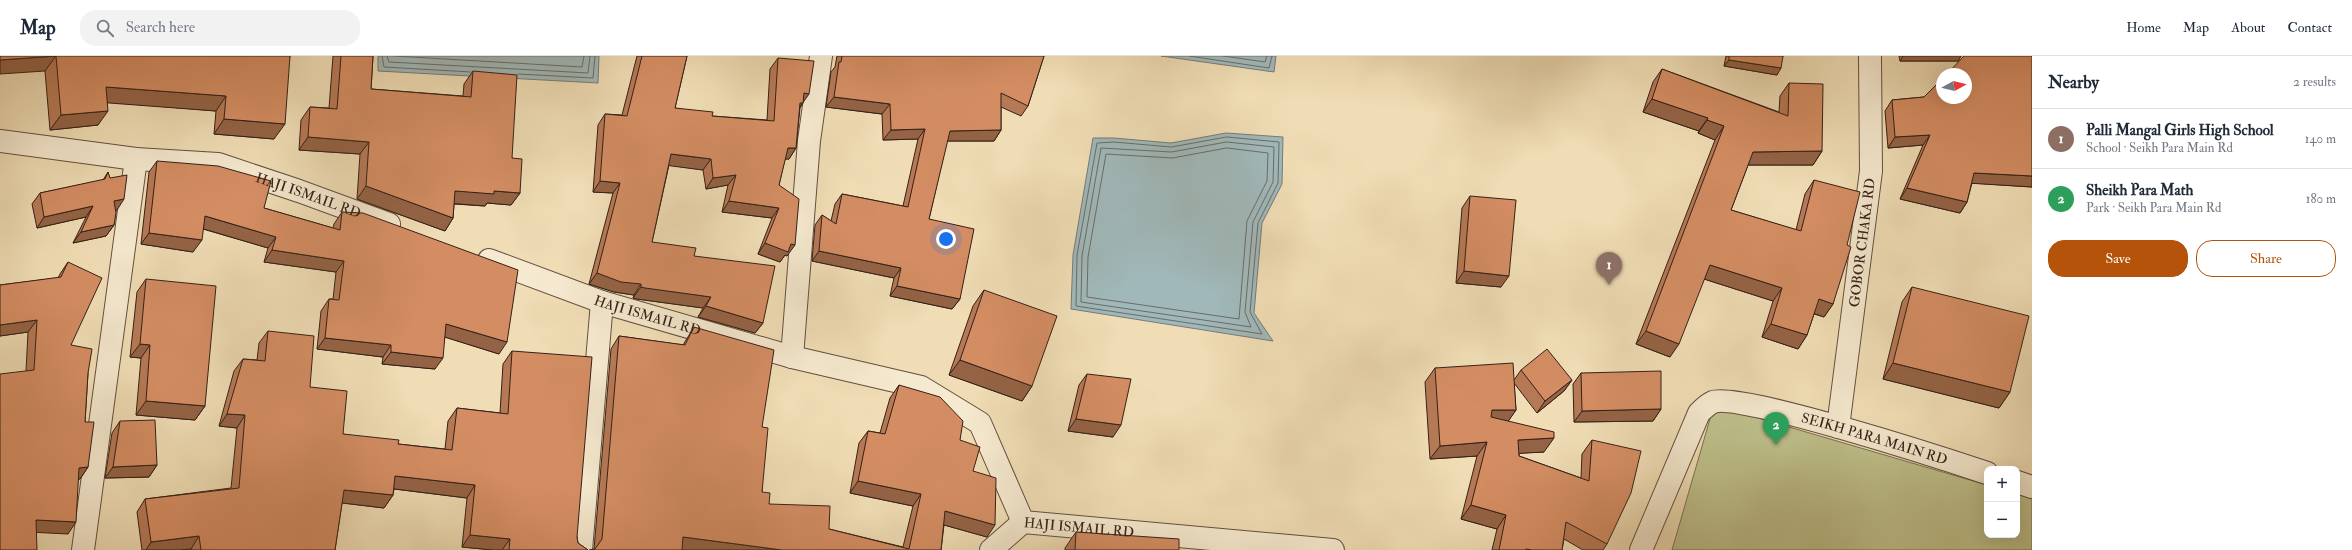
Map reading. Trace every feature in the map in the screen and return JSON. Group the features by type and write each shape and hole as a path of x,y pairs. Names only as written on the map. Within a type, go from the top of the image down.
{"street":[{"path":"792,357 809,141 821,56"},
{"name":"GOBOR CHAKA RD","path":"1838,427 1871,171 1870,56"},
{"name":"HAJI ISMAIL RD","path":"0,141 136,159 218,164 410,231"},
{"path":"83,550 136,159"},
{"name":"HAJI ISMAIL RD","path":"469,253 602,302 792,357 921,388 980,423 1023,522 1333,550"},
{"path":"581,550 602,302"},
{"name":"SEIKH PARA MAIN RD","path":"1641,550 1699,413 1714,402 1737,401 1838,427 1984,471"},
{"path":"2020,483 2032,487"},
{"path":"991,550 1023,522"}],"green space":[{"path":"1714,405 1984,484 1984,538 2020,538 2020,495 2032,498 2032,550 1672,550"}],"water":[{"path":"378,56 599,56 598,83 378,71"},
{"path":"1161,56 1276,56 1274,72"},
{"path":"1226,133 1283,137 1282,184 1262,223 1254,313 1273,341 1071,309 1073,255 1093,138 1114,138 1171,143"}],"building":[{"path":"0,56 56,56 0,60"},
{"path":"56,56 290,56 285,124 224,119 226,96 106,87 108,111 61,115"},
{"path":"341,56 373,56 371,89 471,97 473,71 517,75 512,158 522,159 520,193 494,191 494,194 455,191 453,218 366,186 369,142 308,137 310,107 337,109"},
{"path":"642,56 687,56 675,108 713,112 712,116 774,121 778,58 814,61 809,94 804,93 803,103 800,103 796,148 788,148 779,185 799,199 795,245 791,244 788,252 765,243 779,208 729,201 736,175 713,178 711,159 671,154 652,242 696,248 694,256 775,266 763,323 706,306 711,297 645,288 641,287 641,284 621,282 597,273 620,183 600,181 605,114 627,116"},
{"path":"842,56 1044,56 1028,106 1001,93 1001,130 950,131 929,219 974,229 960,299 897,286 901,268 819,251 822,215 836,224 842,194 908,207 925,129 891,130 890,104 834,97 839,62 841,62"},
{"path":"1729,56 1783,56 1781,68 1729,60"},
{"path":"1964,56 2032,56 2032,176 1974,173 1967,202 1907,188 1930,135 1895,137 1892,100 1924,97 1936,85 1936,104 1972,104 1972,68 1953,68"},
{"path":"1662,69 1788,116 1789,83 1823,84 1822,151 1753,152 1731,210 1801,231 1814,180 1860,192 1847,245 1851,247 1833,304 1819,299 1807,335 1771,324 1782,288 1710,265 1679,344 1646,331 1724,126 1707,120 1708,118 1652,99"},
{"path":"157,161 218,166 271,181 264,208 340,230 342,212 363,213 518,270 507,342 446,324 443,358 391,352 391,345 325,338 329,299 339,300 344,261 272,250 276,237 205,216 202,240 149,233"},
{"path":"108,172 110,178 127,175 124,199 114,201 116,213 114,225 81,232 93,206 44,217 40,193 105,179"},
{"path":"1470,196 1516,200 1509,276 1464,271"},
{"path":"68,262 102,278 71,345 92,349 88,373 85,422 94,422 88,467 79,468 76,522 36,520 37,550 0,550 0,374 34,370 37,320 0,325 0,285 61,277"},
{"path":"146,279 216,286 205,406 146,401 150,345 140,344"},
{"path":"1912,287 2029,316 2010,392 1893,363"},
{"path":"984,290 1057,316 1032,386 960,360"},
{"path":"694,327 774,350 762,427 768,428 762,492 770,493 769,504 830,506 829,529 909,549 921,494 858,481 868,431 885,434 899,385 940,397 963,421 960,440 980,447 973,471 996,478 995,525 945,511 941,550 782,550 683,537 682,550 589,550 595,549 602,539 619,336 685,345"},
{"path":"268,331 314,336 310,387 347,391 343,434 399,440 398,444 452,450 457,408 508,414 512,351 592,357 577,537 578,543 588,550 509,550 510,539 470,535 475,485 395,476 393,495 344,490 335,550 201,550 199,536 151,542 145,499 239,488 245,415 227,414 243,359 265,361"},
{"path":"1547,349 1572,380 1545,401 1521,370"},
{"path":"1513,363 1516,410 1492,410 1491,417 1554,432 1554,438 1518,440 1519,456 1589,481 1592,440 1641,451 1631,493 1607,544 1566,522 1562,550 1499,550 1506,515 1471,505 1487,442 1440,446 1435,368"},
{"path":"1661,371 1661,409 1582,411 1581,373"},
{"path":"1087,374 1131,379 1121,425 1076,419"},
{"path":"155,420 157,465 113,467 120,421"},
{"path":"1076,532 1179,539 1179,550 1075,550"}],"place":[{"name":"Palli Mangal Girls High School","path":"1609,285"},
{"name":"Sheikh Para Math","path":"1776,445"}]}
